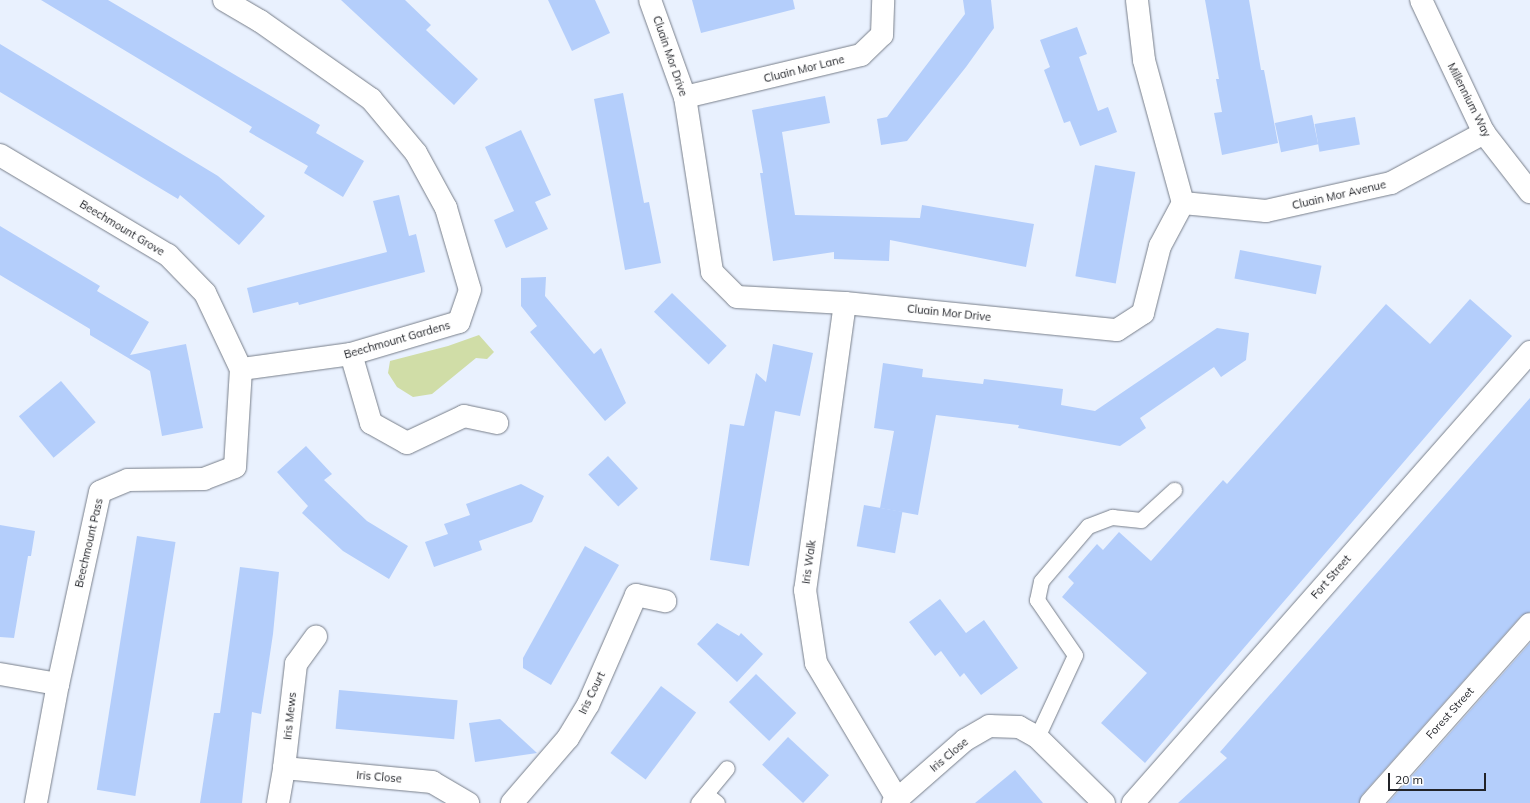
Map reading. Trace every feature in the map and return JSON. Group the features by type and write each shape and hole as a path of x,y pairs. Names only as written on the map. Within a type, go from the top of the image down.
{"street":[{"name":"Beechmount Gardens","path":"224,0 260,20 372,99 416,153 446,208 470,290 459,322 351,354 242,368"},
{"name":"Cluain Mor Drive","path":"650,0 685,97 712,272 737,296 845,303 1117,330 1143,313 1160,246 1183,203"},
{"name":"Cluain Mor Lane","path":"685,97 861,55 882,35 883,0"},
{"path":"1137,0 1144,60 1183,203"},
{"name":"Millennium Way","path":"1420,0 1484,133 1530,192"},
{"name":"Cluain Mor Avenue","path":"1183,203 1266,211 1391,183 1484,133"},
{"name":"Beechmount Grove","path":"0,155 168,255 205,293 242,368"},
{"name":"Iris Walk","path":"845,303 804,590 816,663 895,801"},
{"name":"Fort Street","path":"1133,803 1530,352"},
{"path":"351,354 371,423 407,443 464,416 497,423"},
{"name":"Beechmount Pass","path":"36,803 58,684 100,492 128,480 204,479 235,467 242,368"},
{"name":"Iris Court","path":"512,803 568,738 588,705 636,595 665,601"},
{"name":"Forest Street","path":"1371,803 1530,624"},
{"name":"Iris Mews","path":"278,803 284,768 296,664 316,636"},
{"path":"0,674 58,684"},
{"name":"Iris Close","path":"895,801 965,740 988,726 1019,727 1037,737 1104,803"},
{"name":"Iris Close","path":"284,768 432,782 468,803"}],"lane":[{"path":"1037,737 1075,655 1038,600 1041,581 1088,526 1112,517 1141,520 1174,490"},
{"path":"707,800 727,768"}],"green space":[{"path":"479,335 494,352 487,359 476,358 432,394 413,397 397,387 388,373 390,361 448,346"}],"building":[{"path":"41,0 108,0 320,125 316,133 364,161 343,197 304,173 308,166 249,132 252,127"},
{"path":"341,0 405,0 431,25 426,30 478,79 454,105"},
{"path":"548,0 595,0 610,33 572,51"},
{"path":"692,0 793,0 795,9 701,33"},
{"path":"963,0 991,0 994,28 966,67 907,141 881,145 877,119 887,117 965,14"},
{"path":"1205,0 1249,0 1261,70 1264,70 1278,143 1222,155 1214,113 1222,112 1216,79 1219,79"},
{"path":"1077,27 1087,54 1079,57 1098,111 1108,107 1117,132 1080,146 1070,121 1064,123 1044,70 1050,67 1040,40"},
{"path":"0,44 218,176 265,216 239,245 180,195 178,199 0,92"},
{"path":"623,93 644,203 649,202 661,263 625,270 594,99"},
{"path":"825,96 830,123 782,132 795,215 920,218 922,205 1034,224 1026,267 890,240 889,261 834,259 834,252 773,261 760,173 763,173 752,110"},
{"path":"1312,115 1318,144 1281,152 1275,123"},
{"path":"1355,117 1360,145 1319,152 1315,124"},
{"path":"521,130 551,195 535,202 548,229 506,248 494,220 514,211 485,147"},
{"path":"1095,165 1135,172 1116,283 1075,276"},
{"path":"399,195 409,236 416,234 425,272 299,305 298,302 253,313 247,288 387,252 373,201"},
{"path":"0,226 100,286 97,291 149,322 130,355 186,344 203,428 162,436 150,371 90,335 90,329 0,275"},
{"path":"1240,250 1321,266 1316,294 1234,278"},
{"path":"546,277 545,296 594,354 601,348 626,403 605,421 530,332 537,326 521,306 521,278"},
{"path":"672,293 727,346 709,364 654,312"},
{"path":"1470,299 1512,336 1145,763 1101,723 1147,673 1062,597 1074,583 1068,577 1097,544 1103,550 1119,532 1151,561 1223,480 1227,484 1386,304 1430,344"},
{"path":"1217,328 1249,333 1246,360 1221,377 1214,367 1140,418 1146,428 1120,446 1018,428 1019,425 936,415 918,515 880,508 894,431 874,428 883,363 923,369 922,377 983,384 984,379 1063,389 1061,405 1095,411"},
{"path":"773,344 813,353 800,416 775,411 749,566 710,560 730,424 744,426 756,373 766,382"},
{"path":"61,381 96,422 54,458 19,416"},
{"path":"1530,398 1530,612 1521,616 1362,795 1359,803 1178,803 1227,758 1220,752"},
{"path":"306,446 332,474 324,480 367,521 408,546 389,579 343,551 302,513 308,506 277,472"},
{"path":"608,456 638,488 618,507 588,474"},
{"path":"521,484 544,496 532,522 479,541 482,550 434,567 425,542 448,534 444,524 470,515 466,504"},
{"path":"864,505 902,512 895,553 857,546"},
{"path":"0,525 35,531 31,556 28,556 14,638 0,637"},
{"path":"137,536 176,542 135,796 97,790"},
{"path":"585,546 619,565 551,685 523,668 523,658"},
{"path":"240,567 279,572 273,634 261,714 252,712 242,803 200,803 214,713 220,713"},
{"path":"940,599 966,633 984,620 1018,668 981,695 964,673 960,677 941,651 935,656 909,622"},
{"path":"717,623 739,636 741,633 763,654 737,682 697,644"},
{"path":"1530,643 1530,803 1388,803"},
{"path":"756,674 796,713 769,741 729,702"},
{"path":"661,686 696,712 646,780 610,753"},
{"path":"339,690 458,700 454,739 336,729"},
{"path":"500,719 537,753 475,762 469,723"},
{"path":"788,737 829,775 803,803 762,765"},
{"path":"1015,770 1043,803 975,803"}]}
